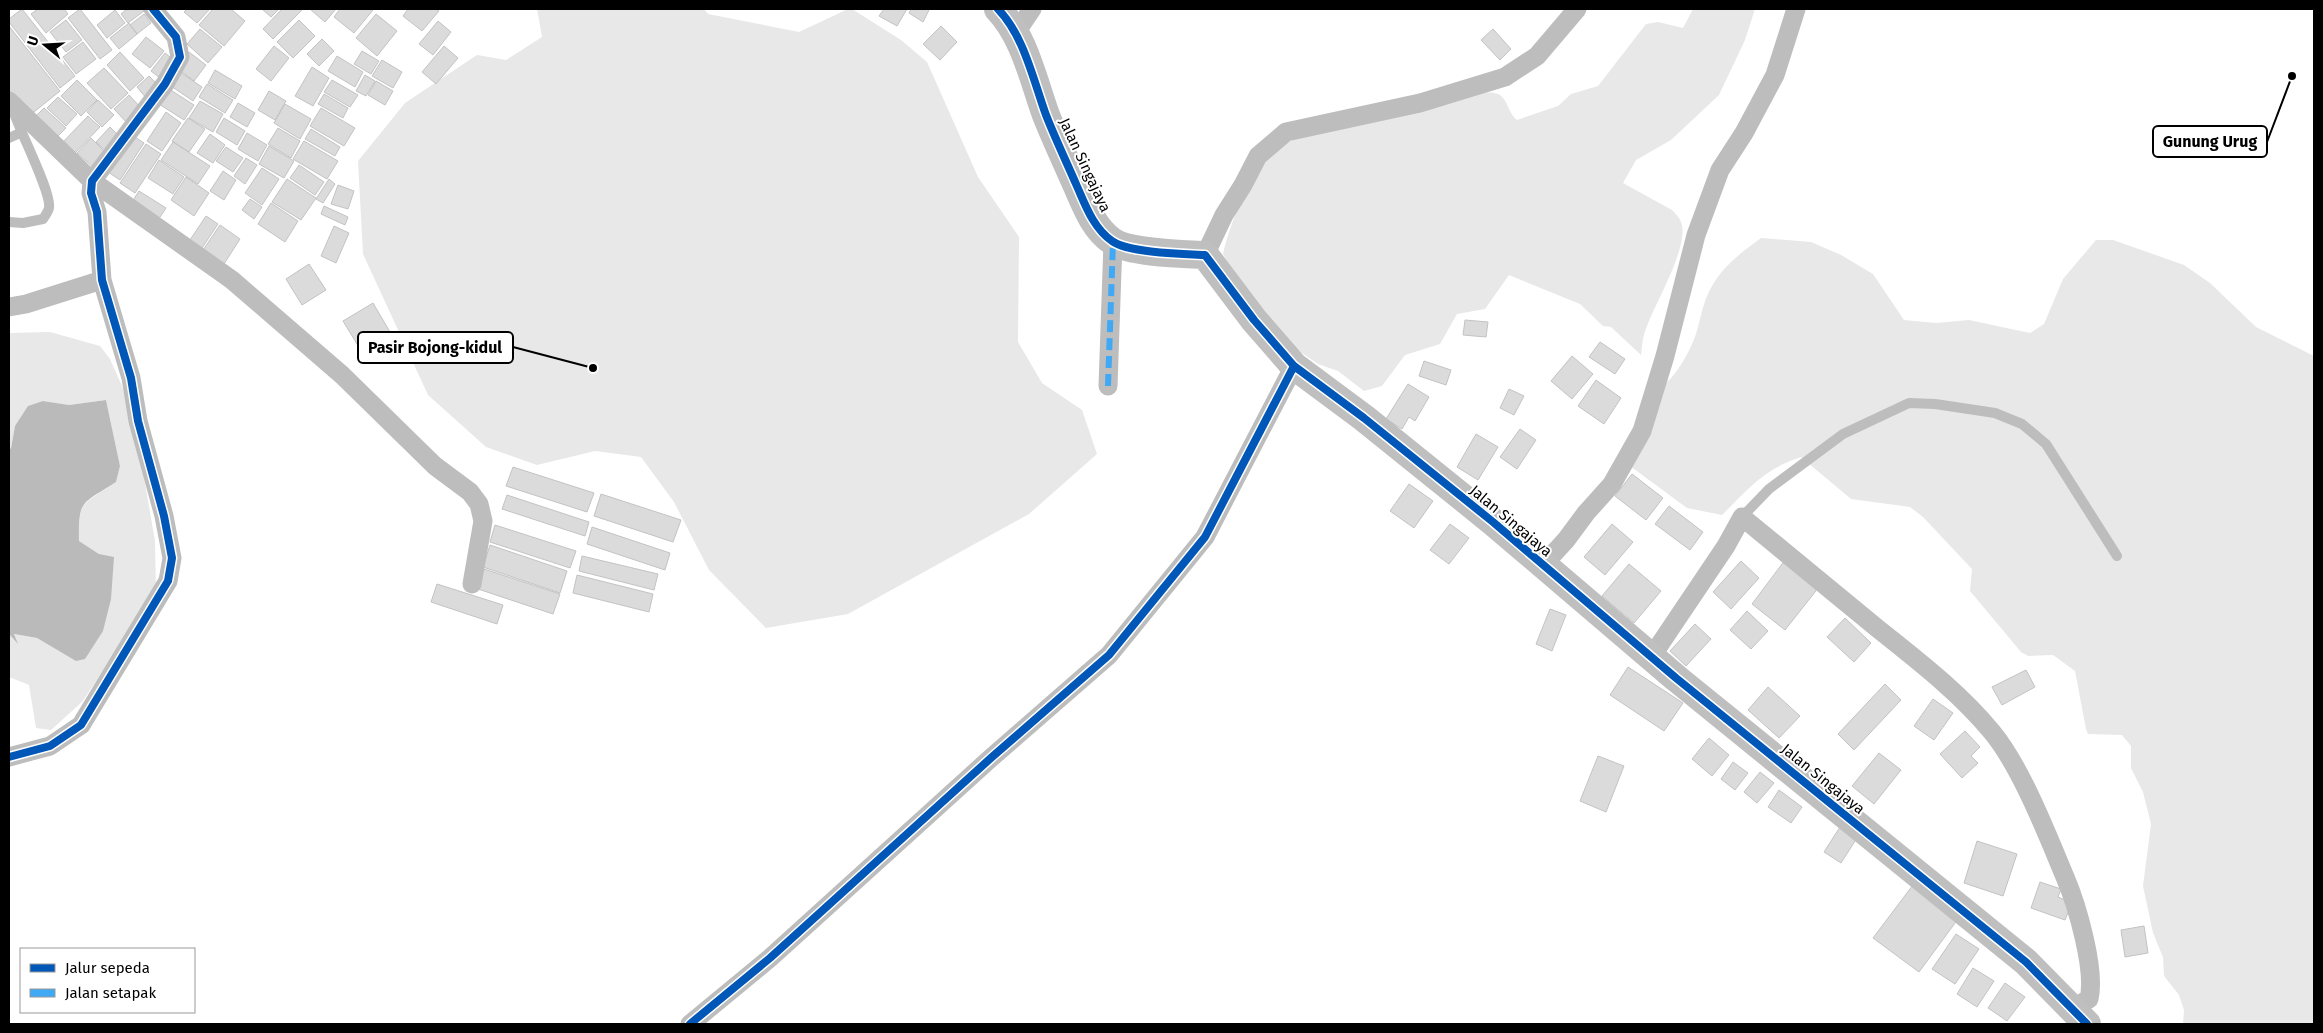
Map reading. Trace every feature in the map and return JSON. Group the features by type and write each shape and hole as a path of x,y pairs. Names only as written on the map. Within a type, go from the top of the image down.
{"street":[{"path":"9,757 50,746 81,725 168,581 172,558 164,516 138,421 131,378 102,280 97,212 91,193 92,181 165,84 180,57 180,47 176,37 153,9"},
{"name":"Jalan Singajaya","path":"998,9 1009,20 1084,206 1102,232 1113,242"},
{"path":"1015,34 1032,9"},
{"path":"1108,386 1113,242 1167,253 1205,255 1224,215 1258,156 1286,132 1420,103 1505,78 1537,56 1577,9"},
{"path":"1542,565 1566,540 1586,513 1612,484 1642,431 1665,356 1696,235 1720,170 1744,133 1775,75 1796,9"},
{"path":"9,101 92,181 232,280 342,374 435,466 470,492 479,504 483,521 472,584"},
{"name":"Jalan Singajaya","path":"1205,255 1254,320 1294,366 1364,418 1493,522 1652,656 2026,962 2080,1016"},
{"path":"9,307 26,304 102,280"},
{"path":"690,1024 770,958 984,763 1109,655 1205,538 1294,366"},
{"path":"1652,656 1726,546 1742,517 1932,672 1992,733 2024,785 2073,896 2086,948 2091,991 2080,1016"}],"lane":[{"path":"9,101 20,133 45,185 49,208 43,219 23,223 9,222"},
{"path":"9,138 20,133"},
{"path":"1742,517 1770,488 1843,434 1909,404 1935,404 1995,413 2022,424 2046,444 2117,556"}],"shaded area":[{"path":"537,9 704,9 708,14 799,32 848,9 852,9 901,40 927,62 978,177 1019,237 1018,342 1042,383 1082,410 1097,454 1029,514 848,614 766,628 709,570 674,502 641,457 595,451 537,465 486,447 428,395 363,254 358,161 405,103 477,55 506,60 542,37"},
{"path":"1693,9 1755,9 1745,40 1719,95 1671,140 1636,160 1623,183 1672,210 1680,219 1682,226 1679,251 1668,281 1648,324 1643,338 1641,355 1611,327 1603,326 1580,304 1509,275 1485,309 1457,314 1440,344 1405,355 1382,386 1364,391 1338,371 1318,364 1293,347 1242,290 1223,254 1231,225 1259,170 1284,144 1303,136 1476,91 1495,93 1501,96 1517,120 1558,106 1571,94 1598,86 1646,24 1658,22 1683,28"},
{"path":"1761,238 1811,242 1841,255 1873,274 1904,320 1936,323 1969,320 2030,333 2044,324 2063,279 2096,240 2113,240 2184,265 2210,283 2256,327 2314,356 2314,1024 2183,1024 2184,1010 2179,995 2164,976 2163,957 2153,933 2143,886 2151,824 2143,792 2131,768 2131,746 2122,735 2088,734 2075,671 2053,655 2028,656 2021,652 1970,591 1972,569 1923,517 1910,507 1851,499 1801,457 1777,467 1757,481 1722,515 1687,508 1630,466 1666,383 1680,367 1691,347 1704,304 1712,286 1728,265"},
{"path":"50,332 100,346 110,359 122,386 137,437 155,541 156,592 82,702 51,730 36,728 29,685 9,677 9,634 17,643 14,634 37,638 77,661 99,554 79,541 80,517 85,504 116,482 120,466 106,400 69,405 43,401 15,426 9,450 9,333"},
{"path":"106,400 120,466 116,482 90,499 82,509 79,541 99,554 114,557 111,599 103,631 85,659 76,661 37,638 14,634 18,644 9,634 9,450 15,426 28,406 43,401 69,405"}],"building":[{"path":"22,9 75,76 60,88 9,22 9,19"},
{"path":"38,9 64,9 68,14 46,33 31,14"},
{"path":"80,9 112,50 100,59 68,18"},
{"path":"127,9 142,9 144,11 128,23 121,14"},
{"path":"187,9 210,9 197,23 184,12"},
{"path":"213,9 231,9 245,21 224,46 199,25"},
{"path":"262,9 279,9 271,17"},
{"path":"282,9 303,9 273,39 263,29"},
{"path":"312,9 336,9 325,22"},
{"path":"340,9 373,10 354,33 334,17"},
{"path":"408,9 436,9 439,11 422,31 403,16"},
{"path":"884,9 907,9 897,26 879,16"},
{"path":"911,9 929,10 923,22 909,13"},
{"path":"115,10 125,23 107,38 97,25"},
{"path":"144,14 151,23 137,34 130,25"},
{"path":"376,14 397,31 377,56 356,38"},
{"path":"66,20 82,40 66,52 50,32"},
{"path":"299,20 315,36 293,58 277,42"},
{"path":"438,21 451,32 433,55 419,44"},
{"path":"129,23 137,34 119,49 110,38"},
{"path":"9,26 60,91 29,116 9,90"},
{"path":"941,26 957,42 940,60 923,44"},
{"path":"200,29 222,47 208,63 187,44"},
{"path":"1493,29 1511,49 1500,60 1481,40"},
{"path":"146,37 164,51 150,68 132,54"},
{"path":"322,39 334,51 319,66 307,54"},
{"path":"83,42 96,59 76,74 63,57"},
{"path":"274,46 289,58 271,81 256,69"},
{"path":"444,46 458,58 436,84 422,72"},
{"path":"362,51 379,61 371,74 354,64"},
{"path":"120,52 144,78 130,91 107,65"},
{"path":"189,52 206,65 194,81 177,68"},
{"path":"165,53 174,60 160,78 151,71"},
{"path":"337,56 363,72 355,87 328,71"},
{"path":"382,60 402,72 393,88 372,76"},
{"path":"312,67 329,78 313,106 295,96"},
{"path":"104,68 128,93 111,109 87,83"},
{"path":"177,70 202,87 193,101 168,84"},
{"path":"215,70 242,86 235,99 208,83"},
{"path":"365,75 375,81 366,96 356,91"},
{"path":"149,76 160,87 147,99 137,87"},
{"path":"77,80 97,100 81,116 61,96"},
{"path":"332,80 358,95 350,107 324,92"},
{"path":"376,81 393,91 385,105 368,95"},
{"path":"207,84 233,100 225,113 199,97"},
{"path":"169,89 194,105 184,120 159,104"},
{"path":"269,91 286,101 275,120 258,110"},
{"path":"324,94 348,108 343,118 318,104"},
{"path":"129,95 143,110 128,124 114,109"},
{"path":"58,97 77,114 66,126 47,108"},
{"path":"98,100 114,115 102,127 87,112"},
{"path":"200,101 223,114 213,132 189,118"},
{"path":"238,103 255,113 247,127 230,117"},
{"path":"285,104 311,119 300,139 274,123"},
{"path":"44,108 66,128 55,139 34,118"},
{"path":"321,108 355,128 344,146 310,126"},
{"path":"166,112 181,123 162,151 147,141"},
{"path":"88,116 100,127 73,155 61,144"},
{"path":"188,118 205,129 189,152 172,141"},
{"path":"224,118 245,131 237,145 216,132"},
{"path":"110,127 121,138 108,153 96,142"},
{"path":"278,128 300,141 291,158 268,144"},
{"path":"311,129 340,147 335,156 305,139"},
{"path":"129,133 144,143 120,180 105,170"},
{"path":"247,133 267,145 258,161 238,149"},
{"path":"210,134 225,145 213,163 197,153"},
{"path":"91,138 106,153 93,167 77,153"},
{"path":"304,141 338,161 327,179 293,159"},
{"path":"173,142 210,166 198,184 161,160"},
{"path":"146,144 161,154 135,193 120,183"},
{"path":"269,146 294,161 284,178 259,164"},
{"path":"226,147 243,158 233,172 216,161"},
{"path":"246,158 257,165 245,184 234,176"},
{"path":"159,160 184,177 173,194 148,178"},
{"path":"299,165 324,182 315,195 290,178"},
{"path":"262,168 279,179 262,205 245,193"},
{"path":"223,171 236,180 224,200 210,191"},
{"path":"186,177 209,193 194,216 171,200"},
{"path":"287,179 316,198 301,220 272,202"},
{"path":"329,179 335,184 323,203 316,199"},
{"path":"338,185 354,191 348,209 331,204"},
{"path":"139,191 166,208 156,223 130,205"},
{"path":"250,199 262,207 254,219 242,210"},
{"path":"271,203 298,221 285,242 258,224"},
{"path":"324,206 348,217 345,225 321,214"},
{"path":"206,216 218,224 200,251 188,243"},
{"path":"220,225 240,239 224,264 203,250"},
{"path":"334,226 349,233 336,263 321,256"},
{"path":"309,264 326,290 302,305 286,279"},
{"path":"373,303 390,332 360,349 343,321"},
{"path":"1465,320 1488,322 1486,337 1463,335"},
{"path":"1600,342 1625,359 1615,374 1589,357"},
{"path":"1572,356 1593,374 1572,399 1551,381"},
{"path":"1424,361 1451,370 1446,385 1419,376"},
{"path":"1596,380 1621,398 1604,424 1578,406"},
{"path":"1408,384 1429,397 1415,421 1409,417 1402,429 1386,419"},
{"path":"1509,389 1524,396 1514,415 1500,408"},
{"path":"1520,429 1536,440 1517,469 1500,457"},
{"path":"1476,434 1498,447 1478,480 1457,467"},
{"path":"513,467 594,493 587,512 506,486"},
{"path":"1632,474 1663,498 1646,520 1615,496"},
{"path":"1409,484 1433,501 1414,528 1390,511"},
{"path":"601,494 681,520 673,542 594,516"},
{"path":"507,495 589,522 585,536 502,509"},
{"path":"1669,506 1703,532 1690,550 1655,524"},
{"path":"1450,524 1469,538 1449,564 1430,550"},
{"path":"1612,524 1633,542 1605,575 1584,557"},
{"path":"495,525 576,551 570,568 490,542"},
{"path":"592,527 670,553 665,570 587,544"},
{"path":"490,545 567,571 560,593 483,567"},
{"path":"582,556 658,574 654,590 579,571"},
{"path":"1785,560 1819,587 1785,630 1752,604"},
{"path":"1741,561 1759,578 1731,609 1713,592"},
{"path":"1629,564 1661,591 1634,623 1602,596"},
{"path":"484,569 560,594 553,614 478,589"},
{"path":"577,575 653,594 649,612 573,593"},
{"path":"437,584 503,605 497,624 431,602"},
{"path":"1550,609 1566,615 1552,651 1536,644"},
{"path":"1747,611 1768,631 1751,649 1730,630"},
{"path":"1845,618 1871,643 1854,662 1827,637"},
{"path":"1695,624 1711,639 1686,666 1670,651"},
{"path":"1628,667 1683,703 1664,731 1610,695"},
{"path":"2026,670 2035,687 2002,705 1992,687"},
{"path":"1885,684 1901,700 1854,750 1838,734"},
{"path":"1768,687 1800,716 1779,738 1748,710"},
{"path":"1933,699 1953,713 1934,740 1914,726"},
{"path":"1965,731 1980,747 1971,756 1978,763 1962,778 1940,754"},
{"path":"1709,738 1729,755 1712,776 1692,759"},
{"path":"1879,753 1901,770 1874,804 1852,786"},
{"path":"1598,756 1624,766 1606,812 1580,801"},
{"path":"1733,762 1748,773 1735,790 1721,779"},
{"path":"1760,772 1774,783 1757,803 1744,792"},
{"path":"1779,790 1802,807 1791,823 1768,807"},
{"path":"1840,827 1857,838 1841,863 1824,852"},
{"path":"1977,841 2017,854 2003,896 1964,883"},
{"path":"2040,882 2061,889 2058,897 2072,903 2065,920 2031,908"},
{"path":"1913,885 1958,919 1919,972 1873,938"},
{"path":"2144,926 2148,953 2125,957 2121,930"},
{"path":"1956,934 1979,949 1955,984 1932,969"},
{"path":"1973,968 1994,981 1977,1007 1957,994"},
{"path":"2005,983 2025,997 2007,1021 1988,1008"}],"marked path":[{"path":"1108,386 1113,242"}],"cycle path":[{"path":"9,757 50,746 81,725 168,581 172,558 164,516 138,421 131,378 102,280 97,212 91,193 92,181 165,84 180,57 176,37 153,9"},
{"path":"998,9 1015,32 1032,73 1046,115 1083,200 1090,215 1105,236 1120,245 1130,248 1205,255 1254,320 1294,366 1364,418 1493,522 1676,678 2026,962 2087,1024"},
{"path":"690,1024 770,958 992,757 1109,655 1205,537 1294,366"}],"place":[{"name":"Gunung Urug","path":"2292,76"},
{"name":"Pasir Bojong-kidul","path":"593,368"}]}
